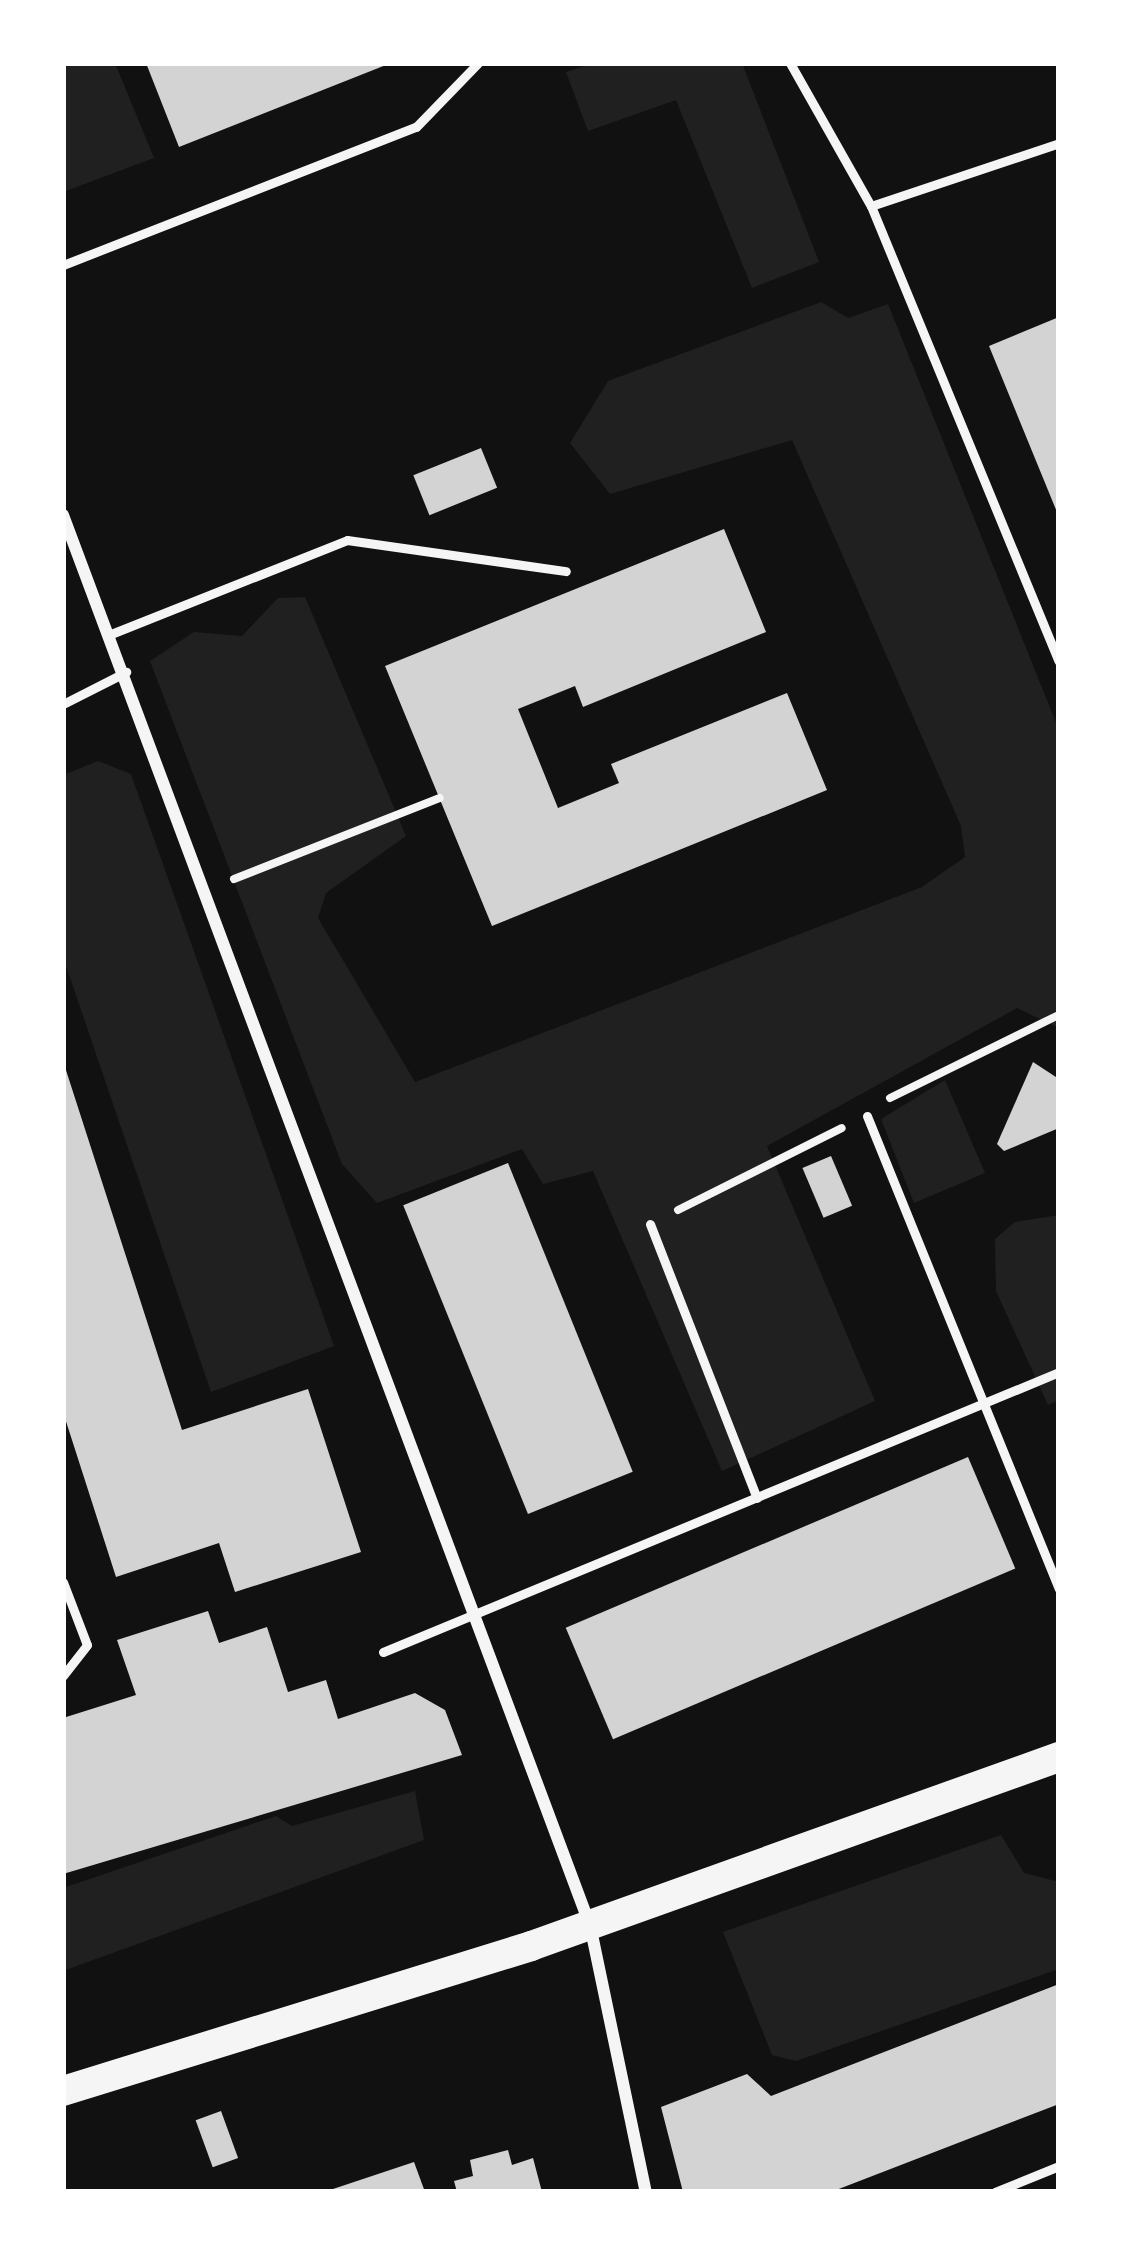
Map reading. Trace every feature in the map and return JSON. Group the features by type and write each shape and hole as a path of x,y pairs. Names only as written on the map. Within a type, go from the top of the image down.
{"main road":[{"path":"63,2091 590,1925 1059,1757"}],"street":[{"path":"63,515 208,889 590,1925 646,2192"}],"lane":[{"path":"63,265 416,127 478,63"},
{"path":"790,63 871,206 1059,661"},
{"path":"871,206 1059,143"},
{"path":"111,634 347,540 566,571"},
{"path":"63,704 126,672"},
{"path":"867,1116 1059,1588"},
{"path":"650,1224 757,1498"},
{"path":"383,1652 1059,1372"},
{"path":"63,1582 87,1645 63,1676"},
{"path":"995,2192 1059,2166"}],"path":[{"path":"208,889 440,798"}],"shaded area":[{"path":"63,63 115,63 154,158 63,192"},
{"path":"594,63 742,63 819,262 752,288 676,100 588,131 566,72"},
{"path":"821,302 848,318 888,304 1059,730 1059,1028 1017,1008 767,1146 875,1401 722,1471 593,1171 543,1184 522,1149 377,1203 342,1164 150,661 194,632 242,636 278,598 305,597 406,836 326,893 318,918 415,1082 922,887 965,857 961,826 792,440 610,494 570,443 608,381"},
{"path":"98,761 131,774 334,1346 211,1392 63,957 63,775"},
{"path":"945,1080 985,1173 914,1203 881,1119"},
{"path":"1059,1215 1059,1400 1048,1405 996,1291 995,1239 1015,1222"},
{"path":"415,1791 424,1840 63,1971 63,1888 276,1816 292,1826"},
{"path":"1001,1835 1024,1873 1059,1882 1059,1969 796,2061 772,2055 723,1932"}],"building":[{"path":"146,63 391,63 179,147"},
{"path":"1059,317 1059,517 989,346"},
{"path":"481,448 497,488 429,515 413,475"},
{"path":"724,529 766,632 583,707 575,686 518,709 558,808 619,783 611,764 787,693 827,790 492,926 385,666"},
{"path":"1033,1062 1059,1079 1059,1128 1004,1151 997,1144"},
{"path":"64,1064 182,1430 308,1389 361,1552 235,1592 219,1543 116,1577 63,1412"},
{"path":"831,1156 852,1206 824,1218 802,1168"},
{"path":"508,1163 633,1472 528,1514 403,1205"},
{"path":"968,1457 1015,1568 613,1739 566,1628"},
{"path":"208,1611 219,1643 267,1627 288,1692 326,1680 338,1719 415,1693 445,1710 462,1755 63,1874 63,1718 136,1695 117,1640"},
{"path":"1059,1984 1059,2104 831,2192 683,2192 661,2107 747,2074 771,2096"},
{"path":"221,2111 238,2158 213,2167 196,2120"},
{"path":"508,2150 512,2165 533,2158 542,2192 457,2192 454,2181 473,2176 470,2160"},
{"path":"414,2162 425,2192 327,2192 327,2191"}]}
